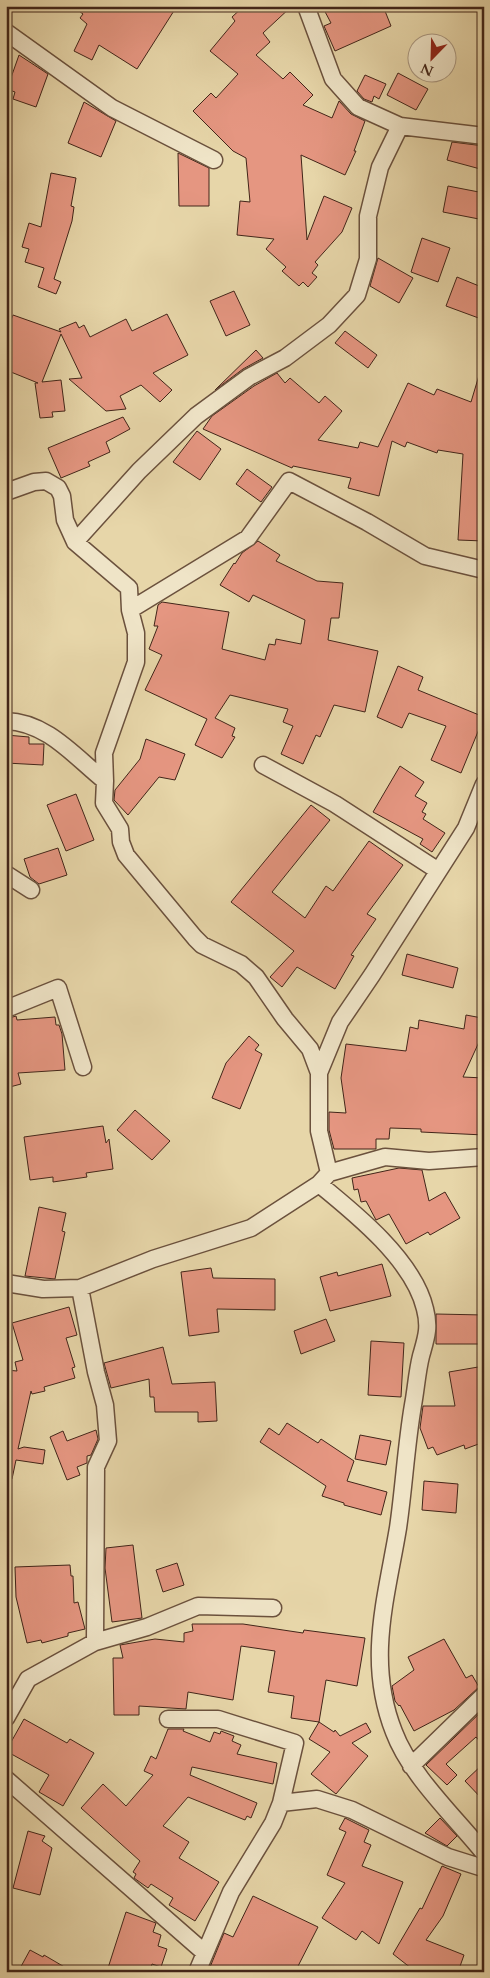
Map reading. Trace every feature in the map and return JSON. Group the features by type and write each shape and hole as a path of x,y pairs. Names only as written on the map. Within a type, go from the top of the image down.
{"street":[{"path":"306,6 333,79 358,107 400,126 484,136"},
{"path":"6,32 112,108 214,160"},
{"path":"74,542 138,471 196,416 249,377 286,358 329,324 357,295 368,259 370,208 380,167 400,126"},
{"path":"6,492 34,482 46,481 58,488 62,496 65,520 74,542 129,588 130,610 136,633 136,662 104,753 104,803 120,830 120,842 126,855 194,938 202,945 241,964 256,976 285,1019 310,1050 319,1073 319,1131 324,1178 396,1255 420,1293 429,1333 421,1356 407,1436 398,1529 379,1631 379,1677 394,1732 411,1766 484,1853"},
{"path":"130,610 248,538 290,481 367,522 425,556 484,570"},
{"path":"6,721 20,721 36,726 105,781"},
{"path":"75,757 104,753"},
{"path":"263,764 335,804 437,870"},
{"path":"319,1073 340,1022 466,828 484,784"},
{"path":"6,874 31,890"},
{"path":"6,1009 58,988 83,1067"},
{"path":"6,1283 44,1289 80,1288 153,1259 251,1228 324,1178 384,1157 429,1161 484,1157"},
{"path":"80,1288 96,1372 105,1405 108,1441 96,1467 95,1642"},
{"path":"6,1718 28,1678 95,1642 147,1628 198,1606 273,1608"},
{"path":"411,1766 484,1694"},
{"path":"168,1719 218,1720 295,1743 281,1803 273,1824 231,1892 197,1972"},
{"path":"6,1778 205,1953"},
{"path":"281,1803 316,1799 352,1810 448,1857 483,1868 484,1860"}],"building":[{"path":"72,6 177,6 137,69 99,45 92,60 74,51 87,24 80,18 83,14"},
{"path":"244,6 292,6 263,33 270,42 256,55 283,79 290,72 313,95 303,105 332,118 339,101 351,114 365,121 354,151 356,151 345,175 301,155 307,240 324,196 352,208 342,232 315,262 318,265 312,273 317,277 308,287 303,282 299,286 282,271 286,267 266,249 274,239 237,235 240,201 250,202 246,158 233,151 193,111 211,93 216,98 238,74 210,51 235,21 232,17"},
{"path":"322,6 383,6 391,26 335,51 324,26 331,23"},
{"path":"19,55 48,74 36,107 13,99 15,92 7,89"},
{"path":"398,73 408,78 408,82 415,82 428,89 416,110 387,95"},
{"path":"365,75 386,84 379,99 374,96 372,102 364,99 357,91"},
{"path":"84,102 116,121 101,157 68,143"},
{"path":"452,142 484,146 484,170 447,160"},
{"path":"178,153 209,168 209,206 179,206"},
{"path":"51,173 76,178 71,206 74,207 72,221 54,279 61,282 56,294 38,287 44,268 25,262 29,249 22,247 29,223 41,227"},
{"path":"448,186 484,193 484,220 443,212"},
{"path":"422,238 450,248 438,282 411,272"},
{"path":"378,258 413,278 399,303 370,286"},
{"path":"457,277 484,288 484,320 446,306"},
{"path":"234,291 250,325 226,336 210,301"},
{"path":"167,314 188,355 153,373 172,390 160,402 141,385 120,396 126,409 106,411 69,379 82,378 61,334 42,382 61,380 65,411 52,412 53,417 40,418 35,383 38,383 6,370 6,333 13,315 61,332 59,329 76,322 79,328 84,325 90,337 126,319 132,331"},
{"path":"345,331 377,355 368,368 335,343"},
{"path":"256,350 263,358 243,369 215,390"},
{"path":"480,372 484,373 484,541 458,540 463,454 438,450 437,453 407,442 405,447 392,441 379,496 348,488 351,478 293,466 292,468 203,429 212,416 254,386 277,373 285,383 290,378 319,403 325,396 342,411 318,440 358,448 360,442 378,447 408,383 434,395 437,389 471,402"},
{"path":"123,417 130,429 106,442 110,452 88,462 90,466 61,478 48,448"},
{"path":"197,431 221,449 200,480 173,462"},
{"path":"247,469 272,487 261,502 236,484"},
{"path":"258,541 280,555 276,561 317,581 343,583 339,618 331,618 328,640 378,651 365,712 334,705 320,737 316,735 303,764 281,754 293,726 283,722 288,709 230,695 215,718 235,728 232,736 235,737 222,758 195,745 207,719 145,690 162,655 149,649 158,626 154,626 158,605 162,602 229,612 222,649 265,660 269,644 275,645 276,639 301,644 305,620 253,595 249,602 220,585 242,553"},
{"path":"398,666 423,677 418,690 484,717 461,773 431,760 446,726 409,713 402,728 377,717"},
{"path":"6,735 29,737 29,744 44,744 43,765 6,763"},
{"path":"146,739 185,754 175,780 159,777 128,815 114,800 115,790 140,759"},
{"path":"400,766 424,782 415,796 427,803 422,812 426,814 423,819 445,833 432,852 420,844 423,839 373,812"},
{"path":"76,794 94,840 66,851 47,805"},
{"path":"311,805 330,820 272,892 305,918 326,886 333,891 369,841 403,865 367,914 376,919 351,955 354,956 335,989 297,967 282,987 270,977 294,951 231,902"},
{"path":"58,848 67,875 39,884 30,877 24,859"},
{"path":"407,954 458,968 453,988 402,975"},
{"path":"466,1015 482,1018 479,1042 463,1077 484,1078 484,1135 421,1132 421,1129 390,1128 389,1139 376,1139 376,1149 334,1149 329,1130 329,1112 346,1113 341,1078 346,1044 406,1051 410,1027 418,1029 419,1020 464,1029"},
{"path":"16,1016 17,1020 55,1017 56,1025 59,1025 62,1034 65,1070 18,1073 21,1084 6,1088 6,1019"},
{"path":"249,1036 259,1045 255,1050 262,1054 240,1109 212,1098 226,1063"},
{"path":"135,1110 170,1141 152,1160 117,1130"},
{"path":"103,1126 106,1143 109,1139 113,1169 86,1173 87,1177 53,1182 53,1177 30,1180 24,1137"},
{"path":"399,1168 422,1170 429,1201 445,1192 460,1218 430,1235 428,1232 406,1244 389,1214 376,1220 366,1201 361,1202 358,1189 354,1190 352,1178"},
{"path":"39,1207 66,1213 62,1231 65,1232 55,1279 25,1276"},
{"path":"382,1264 391,1296 330,1311 320,1277 337,1272 338,1276"},
{"path":"211,1268 213,1278 275,1279 275,1310 217,1309 219,1332 189,1336 181,1272"},
{"path":"69,1307 77,1335 66,1338 75,1367 72,1368 75,1378 44,1387 45,1391 32,1394 31,1391 18,1449 24,1447 45,1450 43,1464 16,1460 12,1479 6,1478 6,1370 17,1371 15,1362 23,1360 12,1323"},
{"path":"436,1314 484,1315 484,1344 436,1344"},
{"path":"326,1319 335,1341 301,1354 294,1331"},
{"path":"371,1341 404,1343 401,1397 368,1395"},
{"path":"163,1347 172,1384 215,1382 217,1421 198,1422 198,1412 155,1412 154,1397 150,1397 149,1379 111,1388 104,1363"},
{"path":"484,1366 484,1442 465,1449 464,1445 437,1455 433,1447 428,1449 420,1428 423,1406 455,1406 449,1372"},
{"path":"287,1423 318,1443 321,1439 354,1461 347,1481 387,1492 381,1515 344,1505 344,1503 322,1496 326,1486 260,1442 269,1428 279,1435"},
{"path":"96,1430 98,1439 91,1455 87,1456 87,1463 77,1467 80,1475 67,1480 50,1437 63,1431 67,1441"},
{"path":"360,1435 391,1441 386,1465 355,1459"},
{"path":"424,1481 458,1484 456,1513 422,1510"},
{"path":"133,1545 142,1618 112,1622 105,1568 106,1548"},
{"path":"177,1563 184,1585 163,1592 156,1570"},
{"path":"70,1565 71,1576 73,1576 74,1603 78,1602 85,1629 42,1643 41,1640 27,1643 16,1597 15,1567"},
{"path":"192,1624 243,1624 303,1633 304,1630 365,1638 357,1686 326,1680 319,1722 291,1718 294,1696 268,1692 275,1651 241,1646 233,1700 188,1692 186,1709 139,1706 139,1715 114,1715 113,1658 123,1658 120,1645 155,1639 184,1642 184,1633 193,1631"},
{"path":"444,1639 466,1678 472,1675 479,1687 454,1710 414,1731 400,1705 395,1701 392,1686 414,1670 408,1657"},
{"path":"484,1709 484,1746 476,1737 446,1764 457,1775 447,1785 426,1765"},
{"path":"24,1719 67,1743 70,1739 94,1753 63,1806 39,1792 49,1775 6,1751"},
{"path":"319,1722 334,1732 335,1730 340,1736 366,1723 371,1732 352,1743 368,1756 336,1794 311,1774 330,1752 309,1739"},
{"path":"168,1729 184,1729 183,1731 210,1742 214,1732 220,1734 221,1731 234,1736 232,1741 241,1745 237,1754 277,1763 273,1784 192,1767 190,1775 257,1803 251,1818 247,1816 245,1820 188,1797 163,1826 189,1842 179,1858 219,1882 195,1921 169,1905 173,1898 151,1884 148,1888 134,1878 136,1874 133,1872 140,1861 81,1808 103,1784 126,1806 153,1775 144,1771 151,1756 156,1759"},
{"path":"484,1763 484,1801 465,1781"},
{"path":"345,1818 369,1830 364,1842 371,1845 362,1866 403,1882 379,1944 362,1931 356,1940 322,1918 345,1883 327,1875 346,1832 339,1829"},
{"path":"440,1818 457,1836 447,1846 425,1833"},
{"path":"28,1831 45,1836 42,1841 52,1848 40,1895 13,1888"},
{"path":"442,1866 461,1874 443,1916 426,1940 464,1955 458,1972 416,1972 393,1954 420,1908 422,1909"},
{"path":"253,1896 318,1927 295,1972 208,1972 224,1933 233,1937"},
{"path":"126,1912 156,1923 153,1932 161,1935 158,1946 167,1949 161,1967 152,1964 149,1972 121,1972 108,1968"},
{"path":"30,1950 43,1957 44,1955 73,1972 18,1972"}]}
